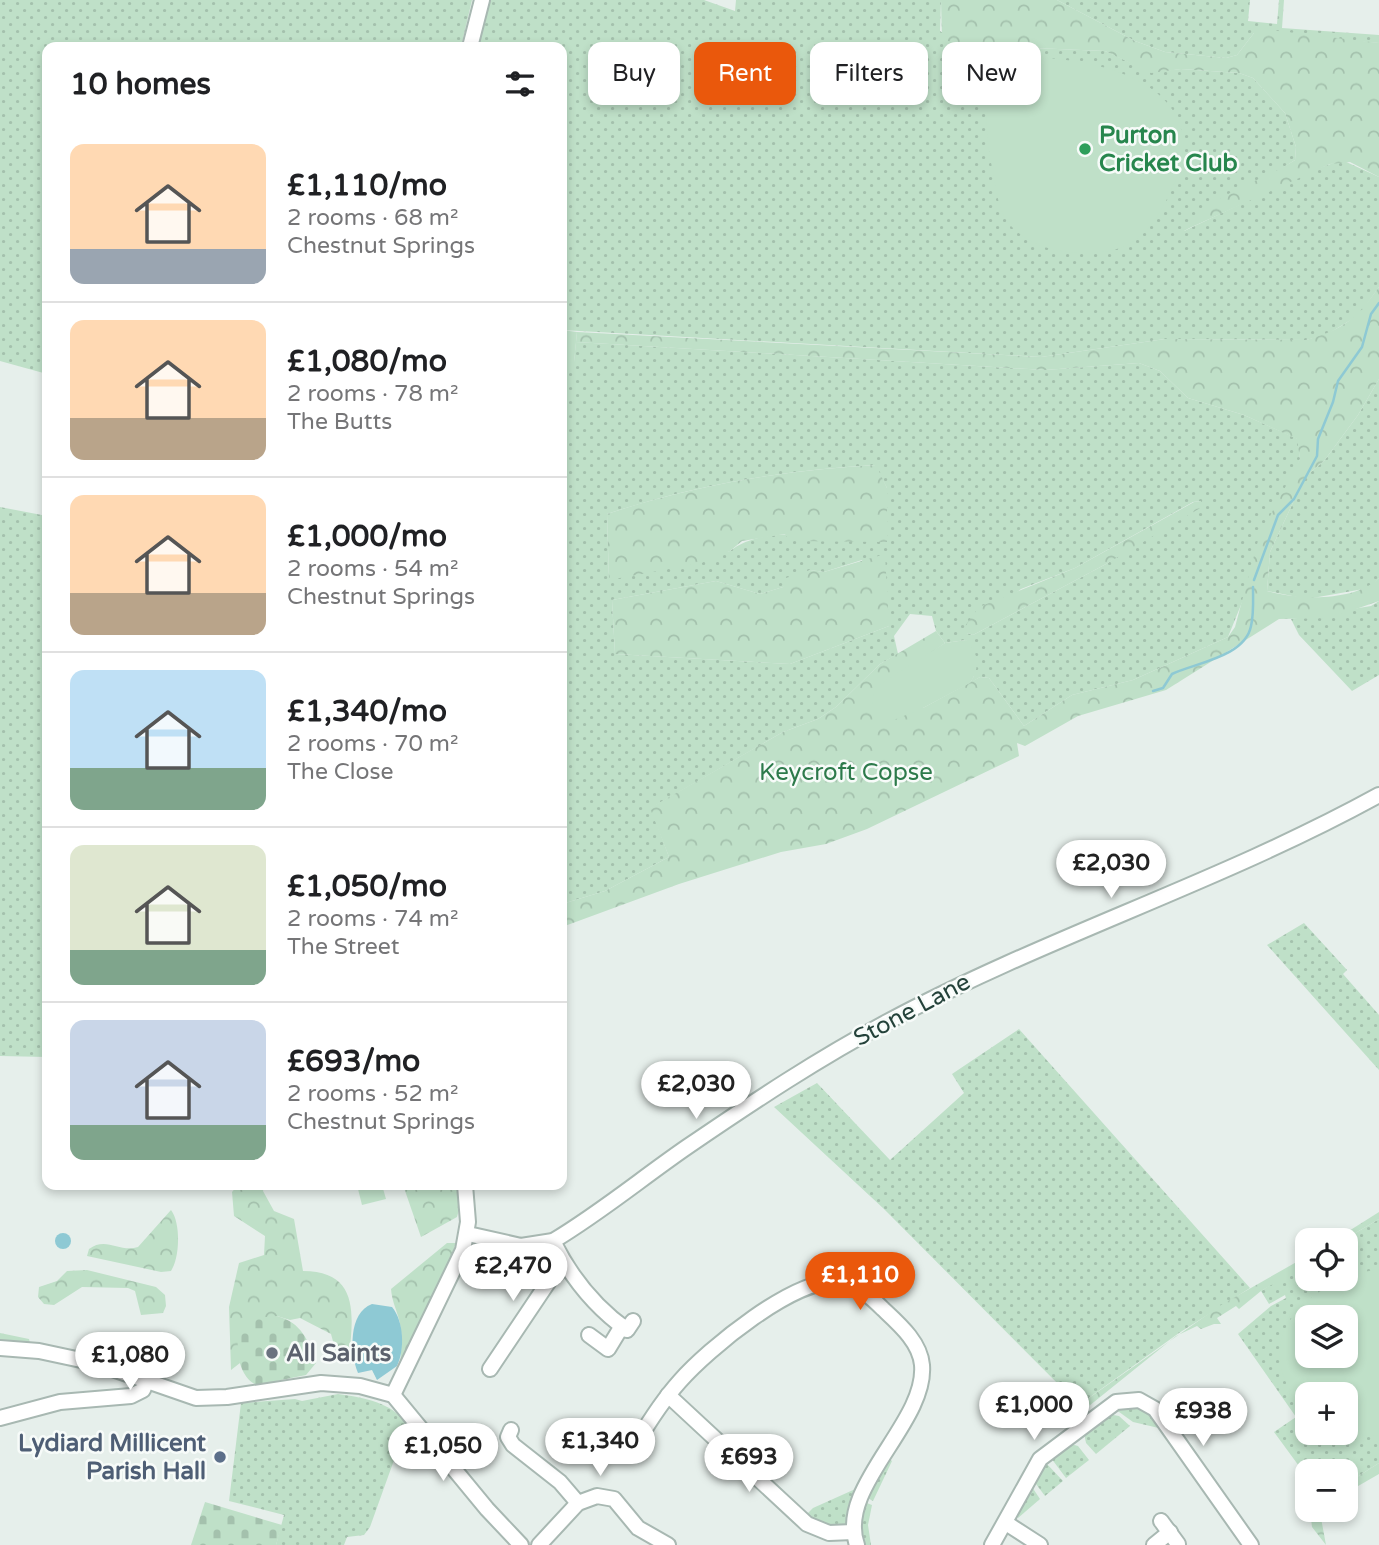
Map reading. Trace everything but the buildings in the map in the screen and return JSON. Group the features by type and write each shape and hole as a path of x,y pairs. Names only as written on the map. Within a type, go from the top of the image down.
{"street":[{"path":"471,42 482,0"},
{"name":"Stone Lane","path":"467,1234 521,1246 553,1241 798,1073 886,1022 971,979 1319,827 1379,795"},
{"path":"393,1395 463,1250 467,1234 465,1190"},
{"path":"553,1241 565,1266 589,1296 627,1324 607,1349 589,1335"},
{"path":"490,1369 551,1278 565,1266"},
{"path":"637,1442 668,1395 710,1353 791,1295 825,1282 838,1282 863,1291 914,1341 922,1366 915,1398 858,1505 855,1539 807,1524 668,1395"},
{"path":"0,1348 75,1358 202,1399 321,1383 360,1386 393,1395 488,1510 521,1545"},
{"path":"0,1418 60,1402 139,1394 147,1380"},
{"path":"992,1545 1040,1459 1109,1406 1128,1399 1146,1402 1154,1409 1251,1545"},
{"path":"512,1430 508,1437 513,1445 560,1482 578,1503"},
{"path":"539,1545 578,1503 597,1496 614,1499 638,1528 668,1545"},
{"path":"1006,1523 1040,1545"},
{"path":"1154,1545 1170,1532"}],"green space":[{"path":"0,0 472,0 462,42 42,42 42,373 0,361"},
{"path":"488,0 704,0 735,11 736,0 941,0 940,31 956,42 942,42 942,105 1041,105 1041,48 1105,51 1151,72 1181,69 1239,73 1253,78 1285,113 1296,147 1295,160 1184,231 1308,172 1342,160 1379,177 1379,287 1359,315 1326,335 1306,340 1165,339 1041,357 567,330 567,42 478,42"},
{"path":"941,0 1057,0 1135,41 1165,52 1226,58 1237,55 1254,33 1262,29 1379,43 1379,177 1350,162 1330,164 1183,231 1190,220 1217,200 1295,160 1296,147 1285,113 1253,78 1239,73 1181,69 1151,73 1105,51 1041,48 1041,42 952,42 942,39"},
{"path":"1057,0 1250,0 1248,21 1277,24 1279,0 1284,0 1282,28 1379,35 1379,43 1254,33 1237,55 1226,58 1165,52 1135,41"},
{"name":"Purton Cricket Club","path":"1041,58 1068,60 1125,74 1149,87 1168,104 1180,126 1183,152 1174,184 1158,215 1135,240 1108,251 1070,252 1035,243 1008,222 1001,210 996,190 987,120 989,105 1041,105"},
{"name":"Keycroft Copse","path":"1379,287 1379,379 1358,415 1324,461 1307,475 1270,552 1267,591 1294,596 1326,597 1355,591 1379,578 1379,601 1330,618 1279,619 1166,690 1078,716 1025,746 1017,743 1019,756 867,829 826,844 781,852 679,884 567,925 567,902 605,891 669,857 650,808 783,732 818,719 836,707 880,664 936,631 945,643 918,662 923,708 980,677 989,678 1024,726 1072,695 1133,680 1228,637 1235,627 1259,537 1300,459 1297,439 1244,415 1188,398 1160,371 1139,363 1045,370 576,342 577,332 1041,357 1165,339 1306,340 1340,327 1364,307"},
{"path":"567,331 577,332 574,363 567,362"},
{"path":"576,342 1045,370 1139,363 1160,371 1188,398 1244,415 1298,439 1300,459 1228,637 1133,680 1072,695 1024,726 989,678 980,677 970,683 974,676 966,640 945,643 936,631 932,616 910,614 894,636 898,654 880,664 836,707 818,719 783,732 651,808 669,857 605,891 567,902 567,361 574,362","holes":["875,465 887,488 887,541 784,534 745,542 730,551 609,579 607,514 706,487 807,471","1201,501 1106,564 973,635 967,633 1021,589 1075,568 1193,502","862,560 889,626 790,664 615,654 612,600 716,581 760,594 783,587 810,570 824,572"]},
{"path":"1379,379 1379,578 1369,588 1307,599 1267,591 1270,552 1307,475 1324,461 1358,415"},
{"path":"876,465 887,488 887,542 789,541 785,534 742,541 730,551 701,563 609,580 607,514 706,487 774,475"},
{"path":"1201,501 1202,507 1106,564 973,635 967,633 965,626 979,607 1075,568 1194,502"},
{"path":"0,507 42,515 42,1057 0,1056"},
{"path":"885,554 889,626 790,664 615,654 612,600 716,581 760,594 783,587 786,578 810,570 824,572"},
{"path":"1379,601 1379,675 1352,691 1299,635 1291,619 1371,606"},
{"path":"966,640 974,650 977,661 970,683 923,708 884,724 872,704 874,688 945,643"},
{"path":"1304,923 1347,970 1343,974 1379,1015 1379,1070 1267,945"},
{"path":"1019,1029 1250,1288 1179,1333 1079,1405 884,1209 774,1107 817,1083 890,1160 964,1093 952,1074"},
{"path":"263,1190 274,1211 294,1219 303,1271 334,1278 343,1287 348,1297 352,1325 349,1356 339,1363 331,1334 300,1318 290,1320 277,1316 238,1348 240,1363 231,1370 229,1307 239,1263 264,1255 265,1236 234,1216 232,1192"},
{"path":"358,1190 383,1190 386,1199 362,1205"},
{"path":"405,1190 458,1190 460,1206 457,1217 421,1237"},
{"path":"171,1210 178,1240 171,1271 161,1272 87,1256 89,1249 95,1245 138,1247"},
{"path":"1379,1212 1379,1219 1358,1231 1358,1228 1354,1228"},
{"path":"1379,1219 1379,1463 1358,1476 1358,1459 1295,1461 1274,1432 1295,1418 1295,1445 1358,1445 1358,1382 1295,1382 1295,1416 1238,1334 1271,1306 1286,1298 1285,1295 1269,1304 1261,1291 1295,1269 1295,1291 1358,1291 1358,1231"},
{"path":"447,1243 456,1243 417,1342 399,1372 401,1330 391,1289"},
{"path":"1295,1263 1295,1271 1261,1291 1239,1309 1236,1306 1217,1318 1221,1324 1201,1329 1197,1326 1179,1335 1221,1305"},
{"path":"1379,1269 1379,1436 1358,1434 1358,1382 1295,1382 1295,1397 1288,1387 1280,1363 1281,1340 1295,1314 1295,1368 1358,1368 1358,1305 1303,1305 1321,1291 1358,1291 1358,1274"},
{"path":"87,1270 156,1287 165,1295 166,1306 163,1313 141,1315 135,1291 128,1288 82,1287 54,1305 44,1304 38,1297 39,1287 57,1281 67,1271"},
{"path":"277,1316 293,1323 303,1334 316,1363 306,1375 257,1385 250,1381 241,1367 238,1340 248,1322"},
{"path":"0,1333 29,1339 31,1347 0,1344"},
{"path":"1169,1342 1084,1410 1079,1405"},
{"path":"338,1394 367,1399 385,1406 407,1424 370,1527 364,1535 347,1537 344,1545 276,1545 284,1515 229,1501 241,1403 295,1399 302,1401"},
{"path":"1119,1406 1143,1406 1163,1429 1133,1422 1115,1409"},
{"path":"1108,1414 1119,1416 1130,1426 1096,1454 1086,1443 1084,1433"},
{"path":"1071,1444 1078,1446 1089,1460 1066,1478 1051,1458"},
{"path":"887,1457 892,1461 873,1501 866,1497"},
{"path":"1046,1463 1063,1481 1045,1496 1033,1480"},
{"path":"1379,1463 1379,1474 1358,1486 1358,1476"},
{"path":"862,1486 845,1527 839,1530 805,1516 813,1508"},
{"path":"1032,1487 1040,1499 1018,1518 1017,1514"},
{"path":"205,1502 282,1525 276,1545 191,1545"},
{"path":"864,1502 872,1505 868,1525 871,1545 861,1545 859,1531"},
{"path":"1311,1522 1322,1522 1326,1545 1312,1527"}],"water":[{"path":"63,1233 69,1235 69,1247 63,1249 57,1247 55,1241 57,1235"},
{"path":"372,1304 392,1307 399,1320 402,1336 397,1366 377,1380 372,1370 358,1373 353,1355 355,1325 364,1309"}],"waterway":[{"path":"1254,580 1278,515 1294,499 1317,456 1318,439 1333,402 1338,381 1362,347 1371,314 1379,303"},
{"path":"1153,691 1163,688 1172,674 1218,658 1247,637 1253,612 1253,587"}],"place":[{"name":"Purton Cricket Club","path":"1085,149"},
{"name":"All Saints","path":"272,1353"},
{"name":"Lydiard Millicent Parish Hall","path":"220,1457"}]}
